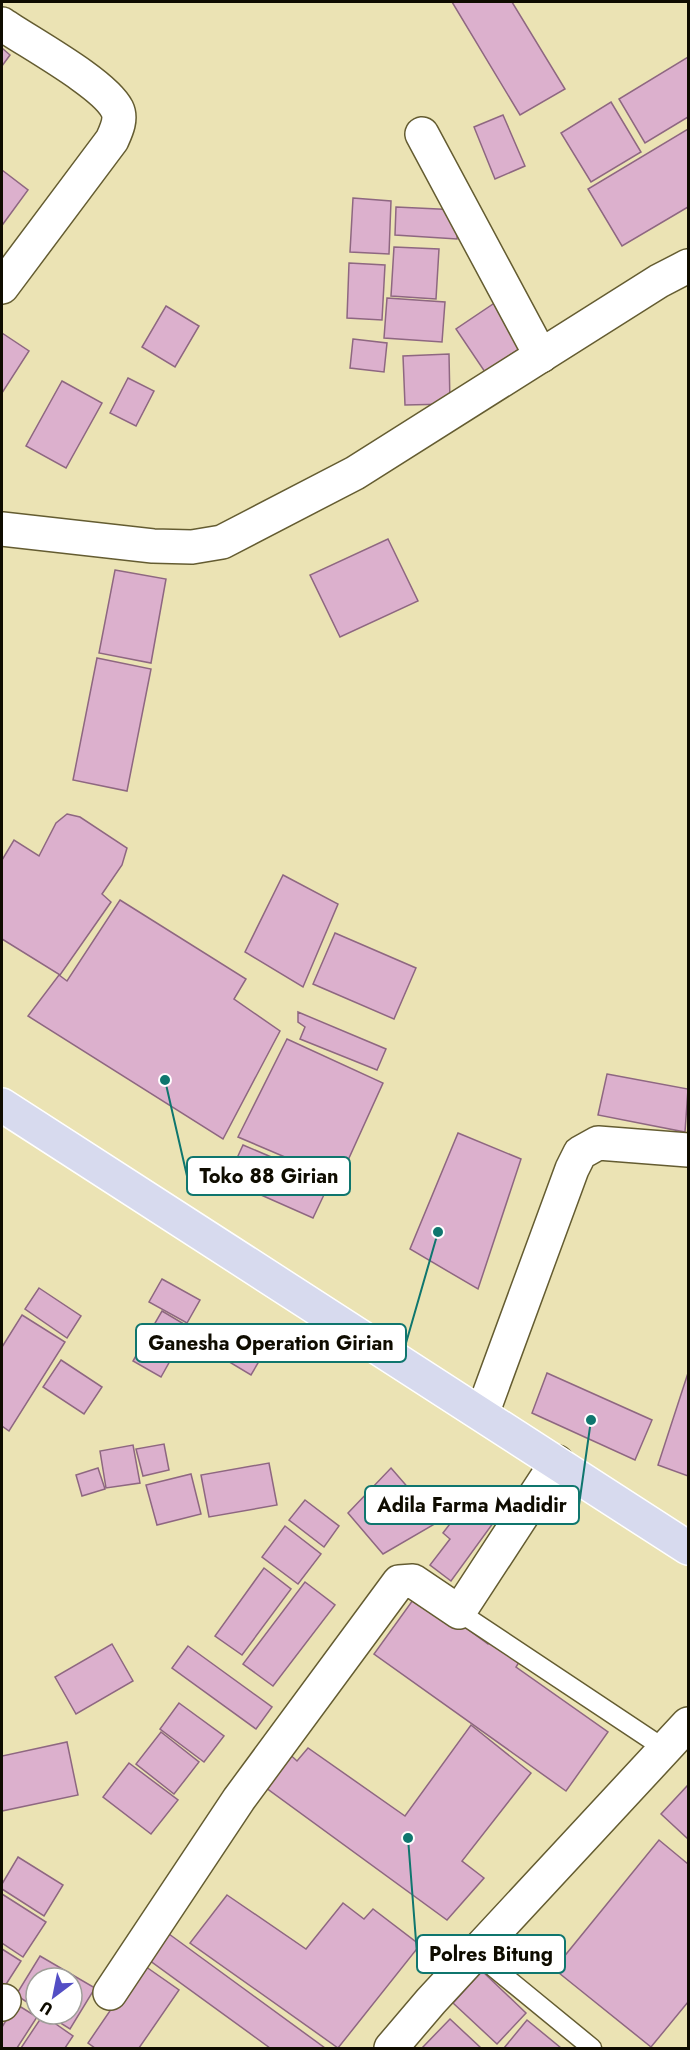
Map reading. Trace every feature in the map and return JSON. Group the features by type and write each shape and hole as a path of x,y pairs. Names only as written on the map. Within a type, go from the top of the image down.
{"highway":[{"path":"2,1105 688,1548"}],"street":[{"path":"2,24 91,82 110,99 118,111 118,125 112,140 2,287"},
{"path":"422,134 541,356"},
{"path":"2,529 153,546 192,547 222,542 355,473 659,281 688,266"},
{"path":"482,1414 572,1169 580,1154 598,1143 688,1150"},
{"path":"110,1993 239,1799 399,1582 413,1581 459,1612 556,1462"},
{"path":"391,2049 431,2001 688,1724"}],"lane":[{"path":"459,1612 665,1749"},
{"path":"476,1953 592,2049"}],"building":[{"path":"452,2 512,2 565,89 520,115"},
{"path":"2,48 10,55 2,66"},
{"path":"688,57 688,117 645,143 619,99"},
{"path":"611,102 641,152 591,182 561,133"},
{"path":"503,115 525,166 495,179 474,127"},
{"path":"688,129 688,207 622,246 588,189"},
{"path":"2,170 28,190 3,224 2,223"},
{"path":"353,198 391,201 389,254 350,252"},
{"path":"396,207 459,210 457,239 395,235"},
{"path":"394,247 439,249 436,299 391,296"},
{"path":"349,263 385,265 382,320 347,318"},
{"path":"387,298 445,302 442,342 384,338"},
{"path":"499,300 528,343 485,372 456,329"},
{"path":"166,306 199,326 175,367 142,347"},
{"path":"2,333 29,351 2,393"},
{"path":"353,339 387,343 384,372 350,368"},
{"path":"449,354 450,404 405,405 403,356"},
{"path":"128,378 154,391 136,426 110,413"},
{"path":"62,381 102,403 66,468 26,446"},
{"path":"388,539 418,601 340,637 310,575"},
{"path":"115,570 166,579 151,663 99,653"},
{"path":"97,658 151,669 127,791 73,780"},
{"path":"67,814 80,817 127,848 122,865 102,894 111,902 60,975 2,939 2,860 14,840 39,856 56,823"},
{"path":"283,875 338,904 303,987 245,952"},
{"path":"120,900 246,979 234,999 280,1031 223,1139 28,1016 59,975 67,981"},
{"path":"335,933 416,968 394,1019 313,984"},
{"path":"298,1012 386,1049 377,1070 300,1039 305,1027 298,1022"},
{"path":"287,1039 383,1083 339,1180 238,1137"},
{"path":"607,1074 688,1089 685,1132 598,1115"},
{"path":"458,1133 521,1159 478,1289 410,1249"},
{"path":"243,1145 330,1182 313,1218 227,1180"},
{"path":"162,1279 200,1300 187,1323 149,1302"},
{"path":"39,1288 81,1316 67,1338 25,1309"},
{"path":"162,1311 189,1327 161,1377 133,1361"},
{"path":"22,1315 65,1342 9,1431 2,1426 2,1347"},
{"path":"225,1328 265,1351 251,1375 211,1351"},
{"path":"61,1360 102,1387 84,1414 43,1387"},
{"path":"547,1373 652,1420 635,1460 532,1413"},
{"path":"688,1373 688,1476 658,1465"},
{"path":"164,1444 169,1470 143,1476 136,1449"},
{"path":"133,1445 140,1483 106,1488 100,1451"},
{"path":"269,1463 277,1505 209,1517 201,1475"},
{"path":"98,1468 105,1489 82,1496 76,1475"},
{"path":"391,1468 438,1522 383,1554 348,1513"},
{"path":"191,1474 201,1514 157,1525 146,1485"},
{"path":"485,1494 504,1508 451,1581 430,1565 450,1539 443,1533 465,1504 472,1509"},
{"path":"305,1500 339,1526 324,1547 289,1520"},
{"path":"285,1526 321,1554 298,1584 262,1557"},
{"path":"264,1568 291,1589 242,1655 215,1636"},
{"path":"305,1582 335,1605 273,1686 243,1664"},
{"path":"418,1593 488,1644 493,1638 521,1659 516,1667 608,1732 566,1791 374,1654"},
{"path":"112,1644 133,1681 76,1714 55,1677"},
{"path":"188,1646 272,1707 256,1729 172,1668"},
{"path":"179,1703 224,1736 204,1762 160,1729"},
{"path":"471,1725 531,1773 462,1861 484,1878 447,1920 258,1782 283,1748 297,1761 308,1748 405,1816"},
{"path":"161,1732 199,1762 174,1794 136,1764"},
{"path":"67,1742 78,1795 2,1811 2,1756"},
{"path":"129,1763 178,1800 151,1834 103,1797"},
{"path":"688,1785 688,1839 661,1814"},
{"path":"659,1840 688,1864 688,2002 651,2047 554,1969"},
{"path":"18,1857 63,1885 44,1916 2,1889 2,1884"},
{"path":"2,1894 46,1922 23,1957 2,1943"},
{"path":"227,1895 306,1949 343,1903 364,1919 373,1909 420,1945 338,2048 190,1943"},
{"path":"169,1934 325,2048 270,2048 149,1960"},
{"path":"2,1949 21,1961 3,1989 2,1988"},
{"path":"40,1956 57,1966 34,1966"},
{"path":"142,1964 179,1990 139,2048 95,2048 88,2043"},
{"path":"482,1971 526,2013 497,2044 453,2003"},
{"path":"24,1982 24,2000 16,1995"},
{"path":"84,1982 95,1988 84,2006"},
{"path":"16,2004 24,2009 24,2026 31,2026 17,2048 2,2048 2,2027"},
{"path":"450,2019 481,2048 422,2048"},
{"path":"527,2020 561,2048 504,2048"},
{"path":"36,2026 59,2026 73,2036 65,2048 21,2048"}],"place":[{"name":"Toko 88 Girian","path":"165,1080"},
{"name":"Ganesha Operation Girian","path":"438,1232"},
{"name":"Adila Farma Madidir","path":"591,1420"},
{"name":"Polres Bitung","path":"408,1838"}]}
